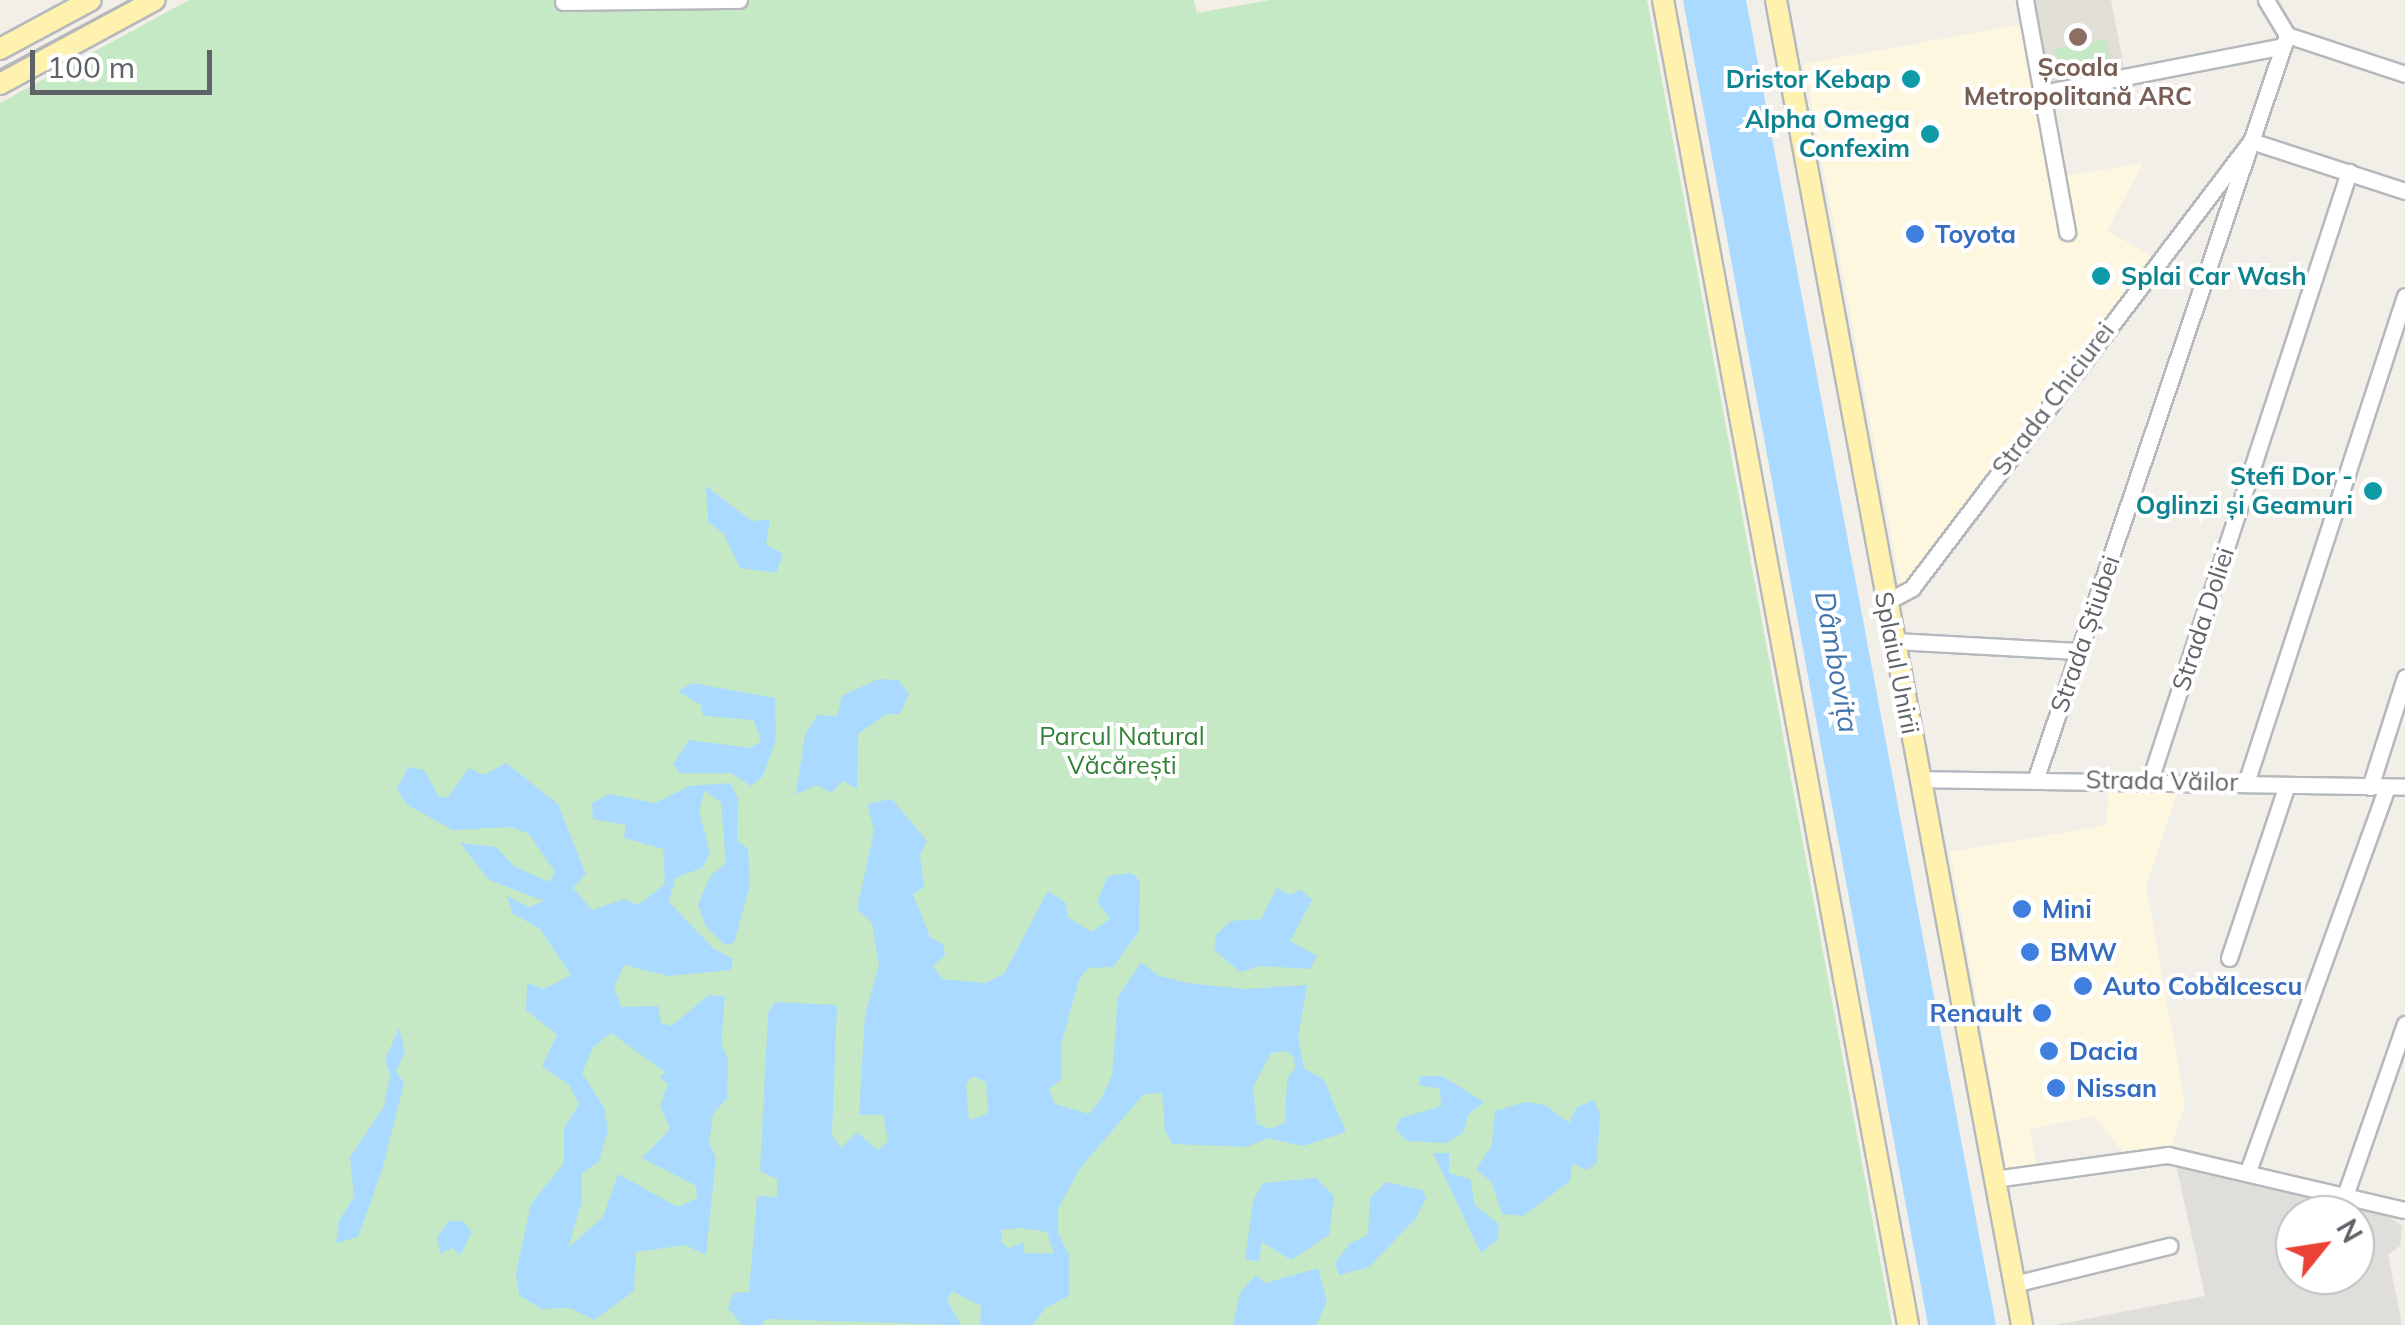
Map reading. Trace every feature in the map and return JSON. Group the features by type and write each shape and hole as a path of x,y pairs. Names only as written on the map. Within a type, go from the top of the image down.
{"main road":[{"path":"0,49 91,0"},
{"path":"0,84 155,0"},
{"path":"1662,0 1908,1325"},
{"name":"Splaiul Unirii","path":"1776,0 2022,1325"}],"street":[{"path":"563,2 739,0"},
{"path":"2025,0 2067,232"},
{"path":"2266,0 2285,40"},
{"path":"2042,93 2285,40 2405,74"},
{"name":"Strada Știubei","path":"2036,778 2285,40"},
{"path":"2251,141 2405,190"},
{"name":"Strada Chiciurei","path":"1886,602 1912,588 2251,141"},
{"name":"Strada Doliei","path":"2150,780 2349,172"},
{"path":"2246,783 2405,296"},
{"path":"1893,641 2079,651"},
{"path":"2248,1171 2378,787 2405,678"},
{"name":"Strada Văilor","path":"1919,779 2405,787"},
{"path":"2228,958 2288,784"},
{"path":"2346,1194 2405,1024"},
{"path":"1994,1179 2151,1155 2248,1171 2405,1210"},
{"path":"2014,1284 2169,1246"}],"shaded area":[{"name":"Școala Metropolitană ARC","path":"2031,0 2111,0 2125,73 2048,88"},
{"path":"2023,24 2053,178 2143,163 2107,231 2152,256 1901,588 1804,64"},
{"path":"2108,788 2178,789 2146,886 2185,1103 2170,1150 2124,1154 2095,1116 2030,1129 2036,1164 2006,1169 1950,852 2107,825"},
{"path":"2176,1165 2311,1195 2275,1195 2275,1295 2375,1295 2375,1209 2402,1226 2400,1246 2388,1255 2402,1325 2055,1325 2205,1296"}],"green space":[{"name":"Parcul Natural Văcărești","path":"189,0 1194,0 1197,13 1270,0 1647,0 1892,1325 0,1325 0,103"},
{"path":"2106,39 2112,67 2060,77 2054,50"}],"water":[{"name":"Dâmbovița","path":"1683,0 1746,0 1996,1325 1928,1325"},
{"path":"706,486 752,521 770,519 766,544 783,554 776,573 740,568 723,533 708,522"},
{"path":"878,679 898,680 909,694 900,714 886,714 858,734 857,789 843,781 831,793 817,785 796,794 805,735 817,715 837,716 842,696"},
{"path":"692,683 775,698 776,739 763,776 751,786 731,773 680,773 673,764 689,740 751,748 761,741 754,720 703,716 701,705 678,691"},
{"path":"506,763 558,804 586,874 573,888 592,910 624,899 638,905 665,884 663,849 624,838 626,825 593,819 592,803 609,794 655,803 690,786 730,783 738,798 737,840 748,849 750,885 734,943 725,945 705,925 698,904 711,875 726,863 721,803 705,790 699,810 710,854 702,868 675,878 669,902 713,948 733,959 731,970 669,976 624,965 614,987 621,1007 658,1006 661,1023 671,1026 709,995 725,996 721,1044 728,1059 727,1098 713,1114 709,1143 716,1157 706,1255 685,1245 636,1252 634,1291 594,1320 570,1308 541,1309 519,1295 516,1273 531,1204 564,1163 564,1128 579,1104 569,1085 542,1066 557,1035 526,1010 527,983 544,989 571,975 540,929 512,913 507,896 529,907 544,901 489,880 460,843 496,847 515,867 550,882 555,872 529,834 512,827 453,830 407,805 397,789 408,767 424,770 439,797 448,797 469,768 484,775","holes":["611,1033 665,1072 660,1077 668,1084 660,1106 670,1129 642,1158 696,1186 697,1198 678,1207 618,1174 603,1217 568,1248 582,1201 582,1173 599,1161 608,1130 604,1107 582,1073 593,1047"]},
{"path":"892,799 927,841 920,855 924,887 913,894 930,937 943,944 945,955 933,966 943,979 985,983 1004,974 1048,891 1066,903 1068,917 1091,932 1110,919 1097,902 1108,876 1131,873 1140,881 1139,931 1113,967 1088,968 1079,980 1061,1044 1062,1079 1049,1089 1055,1104 1089,1114 1102,1097 1112,1075 1118,997 1141,962 1159,976 1187,983 1244,989 1307,985 1298,1038 1304,1068 1324,1080 1346,1132 1303,1146 1268,1138 1247,1147 1173,1144 1165,1132 1162,1092 1143,1095 1080,1168 1058,1209 1058,1233 1069,1255 1069,1296 1045,1308 1033,1325 980,1325 981,1306 952,1291 947,1301 961,1325 765,1319 763,1325 742,1325 728,1308 733,1293 749,1292 757,1196 777,1197 777,1179 760,1171 768,1013 775,1002 837,1005 832,1135 841,1148 857,1132 878,1150 888,1141 883,1115 859,1115 865,1014 879,965 872,923 857,909 874,831 867,804","holes":["1285,1051 1294,1057 1295,1068 1287,1079 1285,1123 1269,1129 1257,1124 1253,1087 1271,1053","973,1076 986,1082 988,1114 969,1120 966,1084","1001,1230 1047,1232 1054,1253 1024,1253 1024,1242 1009,1248 1002,1243"]},
{"path":"1277,888 1290,895 1301,890 1312,900 1290,941 1317,956 1310,969 1261,966 1240,972 1214,950 1216,935 1230,921 1261,919"},
{"path":"399,1028 405,1051 396,1071 404,1083 382,1170 358,1237 336,1243 339,1220 354,1197 350,1157 384,1106 390,1075 385,1060"},
{"path":"1420,1076 1442,1076 1484,1102 1468,1115 1463,1133 1445,1143 1407,1141 1395,1128 1401,1118 1441,1106 1440,1089 1419,1085"},
{"path":"1594,1100 1600,1114 1597,1163 1587,1170 1572,1164 1570,1181 1523,1216 1502,1214 1491,1181 1476,1170 1492,1145 1495,1111 1526,1102 1545,1105 1569,1123 1577,1107"},
{"path":"1433,1153 1449,1153 1449,1173 1470,1179 1475,1205 1499,1224 1498,1239 1481,1253"},
{"path":"1316,1178 1334,1196 1329,1235 1291,1260 1262,1242 1259,1261 1245,1260 1253,1201 1263,1183"},
{"path":"1386,1182 1423,1190 1426,1198 1416,1218 1369,1267 1339,1275 1335,1263 1350,1243 1368,1235 1370,1198"},
{"path":"449,1221 463,1221 472,1232 460,1255 452,1248 440,1253 437,1237"},
{"path":"1318,1268 1327,1301 1316,1325 1233,1325 1240,1293 1256,1275 1266,1283"}],"tram line":[{"path":"0,69 130,0"}],"place":[{"name":"Școala Metropolitană ARC","path":"2078,37"},
{"name":"Dristor Kebap","path":"1911,79"},
{"name":"Alpha Omega Confexim","path":"1930,134"},
{"name":"Toyota","path":"1915,234"},
{"name":"Splai Car Wash","path":"2101,276"},
{"name":"Stefi Dor - Oglinzi și Geamuri","path":"2373,491"},
{"name":"Mini","path":"2022,909"},
{"name":"BMW","path":"2030,952"},
{"name":"Auto Cobălcescu","path":"2083,986"},
{"name":"Renault","path":"2042,1013"},
{"name":"Dacia","path":"2049,1051"},
{"name":"Nissan","path":"2056,1088"}]}
